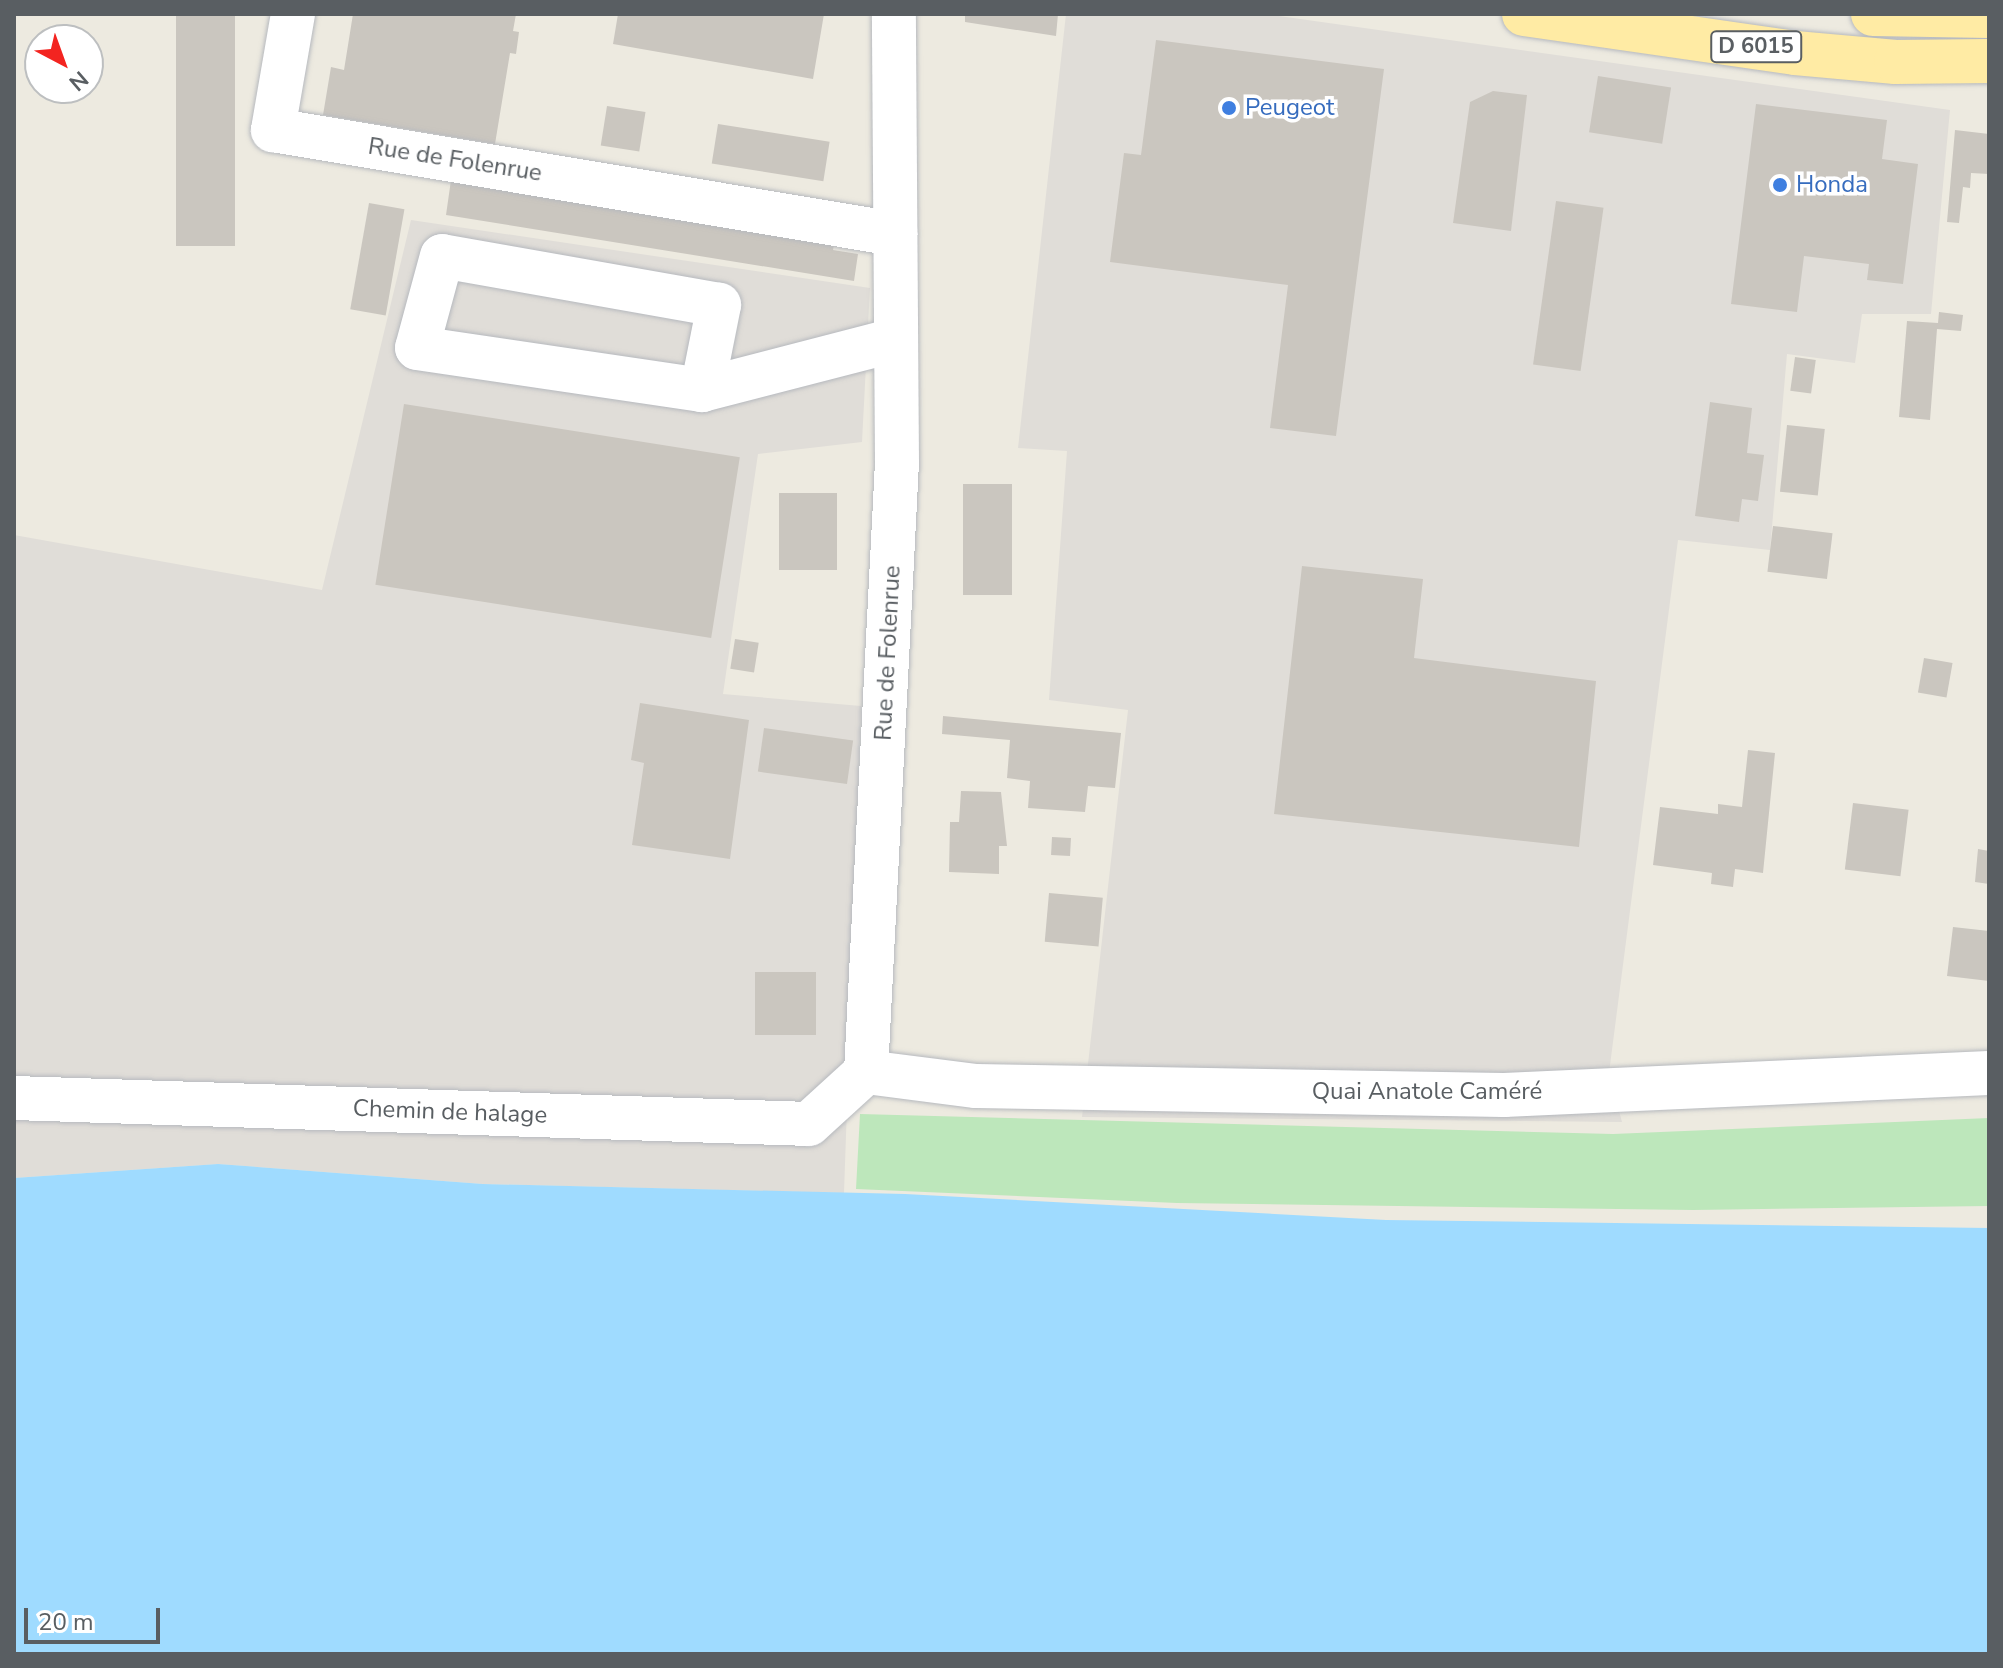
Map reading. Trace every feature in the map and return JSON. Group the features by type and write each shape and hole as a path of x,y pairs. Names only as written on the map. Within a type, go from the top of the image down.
{"main road":[{"name":"D 6015","path":"1524,14 1795,53 1896,62 1989,61"},
{"path":"1873,14 1989,16"}],"street":[{"name":"Rue de Folenrue","path":"293,14 273,130 895,234"},
{"name":"Rue de Folenrue","path":"866,1072 897,463 894,14"},
{"path":"702,390 719,305 442,256 417,348 702,390 896,340"},
{"name":"Quai Anatole Caméré","path":"866,1072 976,1086 1504,1095 1989,1073"},
{"name":"Chemin de halage","path":"14,1098 809,1124 866,1072"}],"shaded area":[{"path":"1066,14 1264,14 1950,110 1931,314 1862,314 1855,363 1787,354 1770,550 1678,540 1609,1073 1622,1122 1082,1117 1128,710 1049,700 1067,451 1018,448"},
{"path":"411,220 870,288 862,442 758,454 723,694 861,706 844,1193 483,1184 218,1164 14,1178 14,535 322,590"}],"green space":[{"path":"860,1114 1613,1134 1989,1118 1989,1206 1693,1210 1177,1203 856,1189"}],"water":[{"path":"218,1164 483,1184 905,1194 1386,1220 1989,1228 1989,1654 14,1654 14,1178"}],"building":[{"path":"176,14 235,14 235,246 176,246"},
{"path":"353,14 516,14 513,31 519,32 516,54 510,53 495,144 323,115 331,67 344,70"},
{"path":"618,14 824,14 813,79 613,44"},
{"path":"965,14 1058,14 1056,36 965,22"},
{"path":"1156,40 1384,69 1336,436 1270,428 1288,285 1110,262 1124,153 1141,155"},
{"path":"1598,76 1671,88 1662,144 1589,132"},
{"path":"1493,91 1527,95 1511,231 1453,223 1470,102"},
{"path":"1756,104 1887,120 1882,159 1918,164 1903,284 1867,280 1869,264 1804,256 1797,312 1731,304"},
{"path":"607,106 646,112 639,152 601,146"},
{"path":"718,124 830,142 823,181 712,164"},
{"path":"1955,130 1989,134 1989,174 1971,173 1970,188 1963,187 1959,223 1947,222"},
{"path":"452,173 836,234 833,250 858,254 854,281 446,215"},
{"path":"1556,201 1604,208 1581,371 1533,364"},
{"path":"369,203 404,209 386,316 350,309"},
{"path":"1939,312 1963,315 1961,331 1937,329 1930,420 1899,417 1907,321 1938,323"},
{"path":"1795,357 1816,360 1811,394 1790,391"},
{"path":"1710,402 1752,408 1747,453 1764,455 1758,501 1742,499 1739,522 1695,516"},
{"path":"404,404 740,457 711,638 375,585"},
{"path":"1787,425 1825,429 1818,496 1780,492"},
{"path":"963,484 1012,484 1012,595 963,595"},
{"path":"779,493 837,493 837,570 779,570"},
{"path":"1773,526 1833,533 1827,579 1767,572"},
{"path":"1302,566 1423,579 1414,658 1596,681 1579,847 1274,814"},
{"path":"735,639 759,643 754,672 730,669"},
{"path":"1924,658 1953,663 1946,698 1918,692"},
{"path":"640,703 749,720 730,859 632,845 644,763 631,760"},
{"path":"943,716 1121,733 1115,788 1088,786 1085,812 1028,808 1030,781 1007,778 1010,740 942,734"},
{"path":"764,728 853,741 847,784 758,772"},
{"path":"1748,750 1775,753 1763,873 1735,869 1733,887 1711,884 1712,873 1653,865 1660,807 1718,814 1718,804 1742,807"},
{"path":"961,791 1001,792 1007,846 999,846 999,874 949,872 950,822 959,822"},
{"path":"1853,803 1909,810 1900,876 1845,870"},
{"path":"1052,837 1071,838 1070,856 1051,855"},
{"path":"1978,849 1989,851 1989,884 1975,882"},
{"path":"1049,893 1103,898 1099,947 1045,942"},
{"path":"1953,927 1989,931 1989,981 1947,976"},
{"path":"755,972 816,972 816,1035 755,1035"}],"place":[{"name":"Peugeot","path":"1229,108"},
{"name":"Honda","path":"1780,185"}]}
